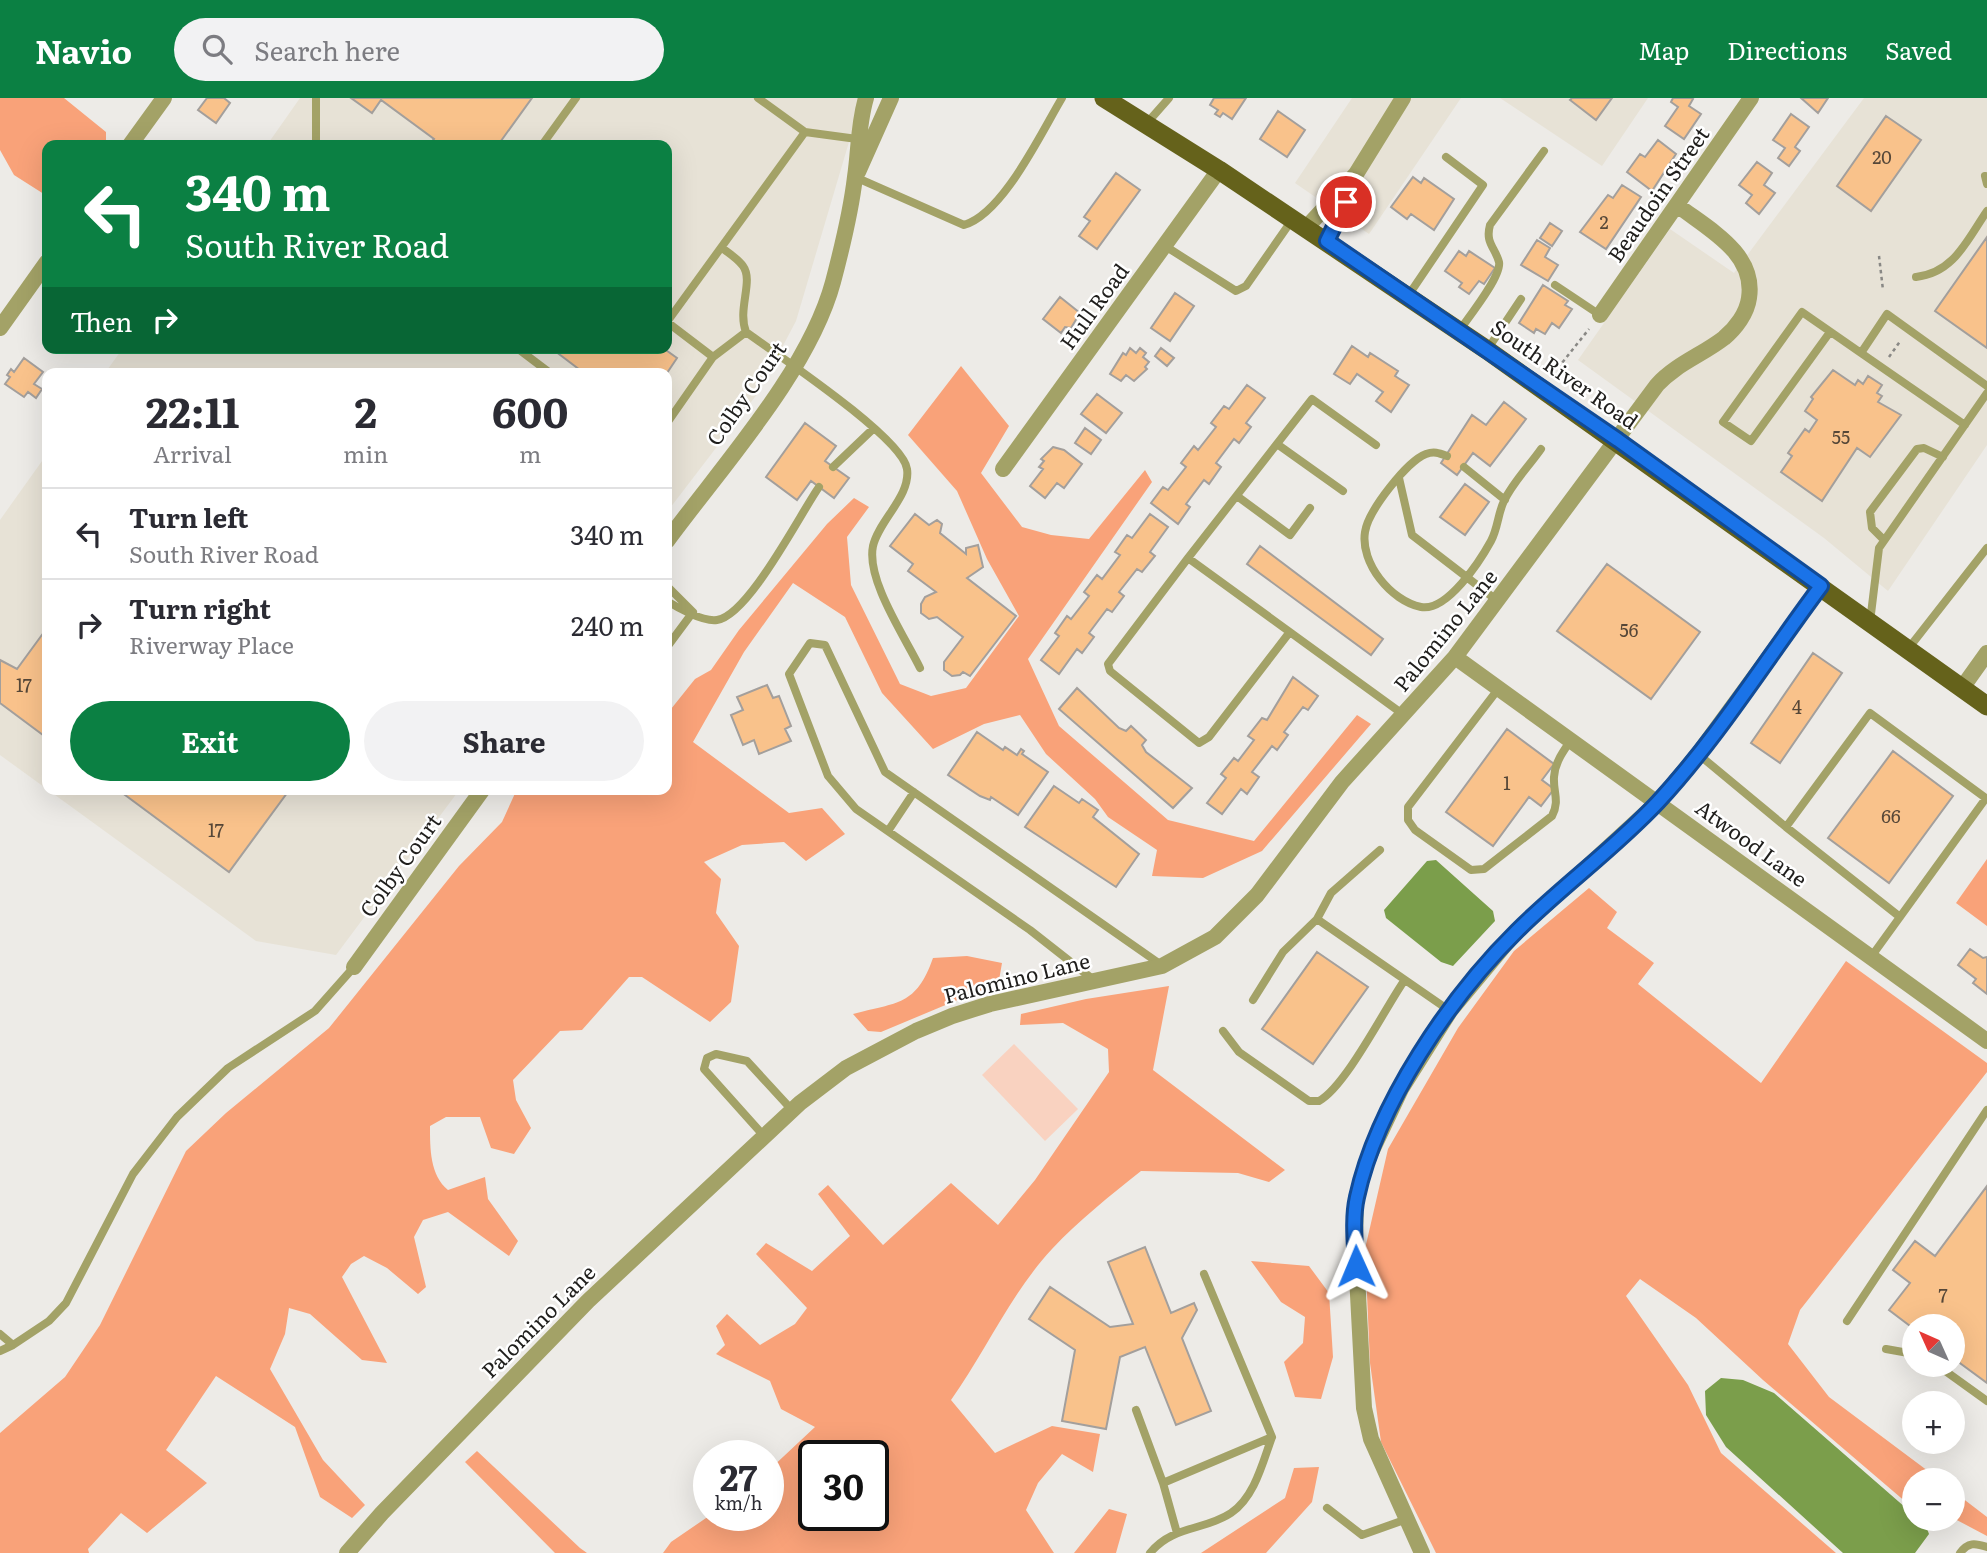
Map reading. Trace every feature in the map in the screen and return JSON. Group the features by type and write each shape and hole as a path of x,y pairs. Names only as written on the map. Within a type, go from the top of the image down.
{"main road":[{"name":"South River Road","path":"1104,98 1147,123 1327,241 1618,440 1987,706"}],"street":[{"path":"134,140 164,98"},
{"name":"Colby Court","path":"672,534 796,368 833,283 855,177 857,139 866,98"},
{"name":"Colby Court","path":"855,177 891,98"},
{"path":"1327,241 1356,174 1403,98"},
{"name":"Beaudoin Street","path":"1600,315 1751,98"},
{"name":"Hull Road","path":"1003,469 1219,170"},
{"path":"1299,223 1356,174"},
{"name":"Palomino Lane","path":"347,1553 570,1318 792,1110 846,1068 916,1031 990,1004 1162,966 1198,948 1244,910 1342,782 1455,657 1499,602 1664,378 1727,335 1742,317 1749,301 1750,279 1740,256 1677,205"},
{"path":"0,328 5,310 42,268"},
{"path":"1422,1553 1371,1438 1364,1408 1355,1238 1356,1200 1367,1161 1401,1089 1450,1011 1515,933 1658,802 1698,754 1821,586"},
{"path":"1962,688 1987,653"},
{"name":"Atwood Lane","path":"1455,657 1987,1041"},
{"name":"Colby Court","path":"354,967 479,795"}],"lane":[{"path":"316,98 316,140"},
{"path":"546,140 576,98"},
{"path":"758,98 805,132 857,139"},
{"path":"855,177 964,225 978,221 1002,195 1062,98"},
{"path":"1147,123 1169,98"},
{"path":"672,315 805,132"},
{"path":"1459,331 1497,274 1499,262 1487,240 1490,225 1544,151"},
{"path":"1408,296 1483,186 1446,158"},
{"path":"1916,277 1932,275 1947,268 1987,211"},
{"path":"1165,246 1236,291 1246,286 1299,223"},
{"path":"722,248 745,268 747,278 742,322 746,332 874,428 902,455 907,469 906,482 873,544 872,559 881,590 920,668"},
{"path":"1555,285 1600,315"},
{"path":"1487,350 1521,299"},
{"path":"1830,332 1751,441 1723,422 1802,312 1965,425"},
{"path":"1861,352 1887,314 1987,386"},
{"path":"672,326 713,357"},
{"path":"672,416 713,357 746,332"},
{"path":"525,354 543,368"},
{"path":"1870,622 1880,548 1884,540 1987,393"},
{"path":"1289,633 1209,737 1199,743 1110,671 1108,664 1312,400 1377,445"},
{"path":"834,467 874,428"},
{"path":"1277,444 1343,491"},
{"path":"1447,456 1435,452 1425,454 1399,478 1379,502 1364,532 1366,550 1378,577 1401,597 1427,608 1438,605 1467,575 1491,540 1504,500 1541,449"},
{"path":"1884,540 1872,528 1870,512 1917,449 1930,449 1943,457"},
{"path":"1464,467 1504,500"},
{"path":"1399,478 1412,535 1499,602"},
{"path":"672,605 709,620 720,620 741,604 790,537 798,516 819,487"},
{"path":"1237,496 1290,535 1310,508"},
{"path":"1908,649 1987,548"},
{"path":"1188,558 1404,715"},
{"path":"672,591 693,612"},
{"path":"672,640 693,612"},
{"path":"1095,981 1030,930 856,809 828,776 789,674 810,643 824,645 885,772 1162,966"},
{"path":"1499,688 1408,807 1408,820 1415,830 1471,870 1484,869 1552,816 1557,807 1553,779 1556,762 1571,740"},
{"path":"1786,827 1870,713 1987,799 1871,957"},
{"path":"1698,754 1900,917"},
{"path":"888,831 914,792"},
{"path":"1253,1000 1283,952 1317,919 1331,893 1380,850"},
{"path":"1317,919 1450,1011"},
{"path":"0,1351 49,1321 66,1303 132,1174 177,1117 228,1068 315,1011 354,967"},
{"path":"1223,1031 1239,1052 1309,1101 1318,1101 1335,1089 1350,1069 1404,981"},
{"path":"764,1136 704,1069 707,1058 716,1054 747,1061 792,1110"},
{"path":"1847,1321 1987,1110"},
{"path":"1150,1553 1162,1538 1232,1512 1257,1480 1272,1437 1204,1274"},
{"path":"0,1334 13,1345"},
{"path":"1886,1349 1902,1352"},
{"path":"1954,1377 1987,1401"},
{"path":"1136,1410 1163,1483 1177,1533"},
{"path":"1163,1483 1272,1437"},
{"path":"1327,1508 1362,1535 1407,1519"},
{"path":"1960,1553 1965,1546 1975,1543 1987,1547"}],"path":[{"path":"1878,256 1883,290"},
{"path":"1558,368 1600,315"},
{"path":"1887,360 1903,336"}],"shaded area":[{"path":"0,98 64,98 106,132 106,140 42,140 42,193 14,175 0,150"},
{"path":"300,98 862,98 796,321 758,393 672,505 672,368 109,368 119,354 672,354 672,140 271,140"},
{"path":"1352,98 1461,98 1369,234 1295,183"},
{"path":"1500,98 1648,98 1602,166"},
{"path":"1864,98 1987,98 1987,445 1888,591 1824,538 1578,360 1670,229 1734,273"},
{"path":"961,366 1009,426 981,473 1022,527 1051,535 1089,539 1145,470 1152,482 1028,659 1059,726 1168,820 1254,841 1357,715 1371,724 1262,851 1203,878 1152,876 1157,850 1108,817 1095,799 1046,754 1020,715 984,724 933,749 882,693 845,617 793,583 744,652 693,742 789,813 822,808 845,834 806,861 784,842 742,845 704,862 721,879 716,913 739,946 731,1002 710,1022 642,977 629,977 582,1030 560,1031 513,1080 516,1100 531,1128 514,1154 491,1148 480,1117 446,1117 430,1126 432,1161 442,1184 448,1190 485,1177 488,1199 518,1241 509,1256 448,1212 423,1220 414,1237 426,1287 418,1294 387,1268 364,1256 351,1264 342,1277 387,1363 362,1360 310,1314 289,1308 285,1334 270,1369 323,1460 365,1505 352,1518 320,1497 295,1427 216,1376 166,1450 207,1483 147,1533 121,1513 88,1549 89,1553 0,1553 0,1433 65,1377 100,1325 186,1151 226,1113 329,1028 459,866 502,822 514,795 672,795 672,708 695,679 711,670 739,630 827,524 854,498 869,507 847,537 851,585 900,684 931,696 966,688 1019,616 987,559 957,491 908,435"},
{"path":"42,461 42,786 0,755 0,520"},
{"path":"55,795 456,795 336,955 256,941"},
{"path":"1987,859 1987,926 1956,903"},
{"path":"1436,860 1493,911 1495,921 1453,966 1441,962 1386,918 1384,910 1427,861"},
{"path":"1589,888 1617,912 1607,928 1654,963 1638,984 1761,1083 1846,961 1987,1063 1987,1072 1800,1310 1788,1344 1829,1397 1924,1468 1902,1468 1902,1499 1763,1380 1696,1318 1640,1279 1626,1296 1688,1385 1721,1453 1836,1553 1436,1553 1381,1442 1370,1363 1365,1249 1388,1149 1458,1028 1514,951"},
{"path":"967,956 1002,963 998,986 979,991 881,1032 868,1031 853,1014 894,1004 912,994 927,974 933,958"},
{"path":"1169,986 1153,1070 1285,1170 1269,1182 1238,1173 1141,1171 1073,1228 1037,1266 951,1400 995,1453 1052,1426 1100,1434 1093,1472 1062,1454 1038,1483 1026,1510 1054,1553 663,1553 671,1542 693,1527 693,1531 784,1531 784,1456 798,1443 798,1531 889,1531 889,1440 801,1440 815,1427 781,1409 770,1381 716,1354 725,1345 716,1326 727,1314 760,1345 795,1324 807,1308 756,1254 766,1243 812,1271 850,1236 818,1194 828,1185 883,1245 951,1183 998,1225 1035,1180 1109,1072 1108,1049 1063,1023 1020,1025 1021,1014 1086,999"},
{"path":"1014,1044 1078,1109 1045,1141 982,1075"},
{"path":"1251,1261 1309,1266 1329,1293 1333,1357 1321,1399 1295,1397 1284,1362 1303,1343 1305,1317 1281,1302"},
{"path":"1721,1378 1743,1380 1774,1393 1902,1505 1902,1531 1928,1531 1929,1534 1915,1553 1843,1553 1726,1447 1706,1415 1705,1391"},
{"path":"477,1451 587,1553 555,1553 465,1462"},
{"path":"1319,1467 1312,1502 1266,1553 1201,1553 1285,1498 1294,1468"},
{"path":"1965,1500 1987,1517 1987,1536 1965,1524"},
{"path":"1109,1509 1127,1514 1116,1553 1074,1553"}],"building":[{"path":"207,98 224,98 230,103 216,123 198,110"},
{"path":"351,98 532,98 502,140 433,140 381,100 372,113"},
{"path":"1214,98 1246,98 1232,119 1223,113 1220,117 1215,114 1218,110 1210,105"},
{"path":"1612,98 1596,120 1570,100"},
{"path":"1673,98 1693,99 1689,106 1701,114 1684,139 1665,126 1678,107 1671,102"},
{"path":"1801,98 1828,98 1818,113"},
{"path":"1278,111 1305,130 1287,157 1260,139"},
{"path":"1791,114 1809,127 1795,147 1800,151 1789,166 1778,158 1785,148 1773,140"},
{"path":"1886,116 1921,140 1871,211 1837,186"},
{"path":"1658,140 1676,154 1652,191 1627,172 1640,154 1645,157"},
{"path":"1757,162 1772,173 1764,185 1775,193 1759,214 1746,203 1752,195 1739,185"},
{"path":"1116,173 1140,190 1097,249 1079,236 1090,221 1084,217"},
{"path":"1413,177 1421,183 1424,178 1454,199 1434,230 1411,214 1407,219 1391,207"},
{"path":"1622,185 1641,197 1606,249 1580,232 1608,195 1613,198"},
{"path":"1550,223 1562,231 1552,246 1540,238"},
{"path":"1987,237 1987,348 1935,311"},
{"path":"1537,240 1550,248 1545,257 1558,265 1548,281 1521,265"},
{"path":"1459,251 1466,256 1469,251 1495,268 1484,284 1479,281 1469,294 1459,287 1462,283 1445,271"},
{"path":"1543,285 1568,301 1565,305 1572,309 1559,328 1552,323 1545,334 1536,329 1534,333 1519,323"},
{"path":"1175,293 1194,306 1170,341 1151,328"},
{"path":"1060,297 1080,313 1071,328 1065,327 1061,333 1043,319"},
{"path":"1352,346 1368,357 1370,353 1398,371 1395,376 1409,385 1391,412 1376,401 1383,392 1357,374 1350,384 1334,374"},
{"path":"1130,348 1136,353 1140,348 1146,353 1143,357 1149,362 1145,367 1147,369 1134,381 1126,375 1121,381 1110,374 1123,353 1126,355"},
{"path":"1161,348 1174,358 1167,366 1155,356"},
{"path":"559,354 671,354 677,358 670,368 577,368"},
{"path":"24,358 42,371 34,384 42,389 36,398 28,392 24,397 5,384 11,369 14,372"},
{"path":"1833,370 1855,385 1858,380 1863,384 1868,376 1882,385 1877,393 1882,396 1878,402 1901,415 1870,457 1857,448 1822,501 1781,472 1792,456 1788,453 1805,429 1809,432 1817,420 1805,411 1813,399 1811,397"},
{"path":"1247,385 1265,398 1246,423 1251,427 1239,443 1234,439 1216,463 1221,467 1209,484 1204,480 1186,504 1190,507 1178,524 1151,503 1163,487 1168,490 1186,467 1181,463 1194,446 1198,450 1216,427 1211,423 1224,406 1229,409"},
{"path":"1097,394 1122,413 1106,433 1081,414"},
{"path":"1504,402 1526,419 1490,466 1473,453 1457,475 1441,463 1472,415 1486,425"},
{"path":"805,423 836,446 825,461 849,478 834,498 811,481 797,500 766,477"},
{"path":"1085,428 1101,440 1091,454 1075,443"},
{"path":"1053,447 1064,450 1082,464 1064,488 1057,483 1045,498 1030,486 1043,469 1039,467 1044,461 1041,459"},
{"path":"1465,484 1489,502 1465,535 1440,517"},
{"path":"915,514 929,525 937,520 942,524 940,533 966,554 966,548 978,545 983,567 967,578 1016,616 970,676 963,672 952,676 944,670 944,662 963,637 937,617 929,619 921,613 921,604 925,597 936,592 908,571 913,564 890,546"},
{"path":"1150,514 1168,527 1150,552 1155,556 1142,572 1137,569 1119,592 1124,596 1112,612 1107,609 1089,633 1094,637 1082,653 1077,649 1059,674 1041,660 1059,636 1055,633 1067,616 1071,619 1089,596 1084,592 1097,575 1102,579 1120,555 1115,552 1127,535 1132,538"},
{"path":"1260,546 1383,639 1371,655 1247,564"},
{"path":"1607,564 1700,632 1651,699 1557,631"},
{"path":"42,635 42,734 0,703 0,660 17,669"},
{"path":"1813,653 1842,673 1780,763 1751,743"},
{"path":"1293,677 1318,696 1308,710 1303,707 1284,732 1288,735 1277,750 1272,746 1252,772 1259,777 1247,794 1241,789 1222,814 1207,803 1226,778 1221,774 1234,758 1238,761 1254,740 1248,736 1262,718 1267,720"},
{"path":"767,685 773,698 779,696 791,726 785,729 791,741 759,754 754,740 743,745 731,715 743,710 737,697"},
{"path":"1077,688 1119,728 1126,731 1131,726 1146,740 1142,745 1146,752 1192,788 1173,808 1059,709"},
{"path":"1507,729 1554,764 1542,780 1554,789 1541,806 1529,797 1493,846 1446,812"},
{"path":"977,732 1003,750 1005,747 1017,755 1021,749 1024,751 1022,754 1048,772 1018,815 991,797 990,800 980,796 948,775"},
{"path":"1893,751 1953,796 1889,883 1828,838"},
{"path":"1054,786 1079,803 1082,799 1098,810 1093,817 1139,854 1116,887 1025,827"},
{"path":"125,795 286,795 229,872"},
{"path":"1970,949 1983,958 1987,957 1987,994 1973,983 1976,979 1958,965"},
{"path":"1317,952 1368,987 1313,1064 1262,1029"},
{"path":"1987,1186 1987,1383 1965,1367 1965,1314 1902,1314 1902,1320 1889,1310 1910,1283 1893,1270 1915,1241 1935,1256"},
{"path":"1145,1247 1171,1313 1194,1303 1197,1310 1182,1338 1211,1411 1176,1425 1145,1347 1120,1357 1106,1429 1062,1421 1075,1350 1029,1319 1050,1287 1110,1327 1133,1324 1108,1262"}],"route":[{"path":"1346,202 1327,241 1618,440 1821,586 1698,754 1658,802 1615,845 1515,933 1450,1011 1401,1089 1367,1161 1356,1200 1356,1266"}]}
